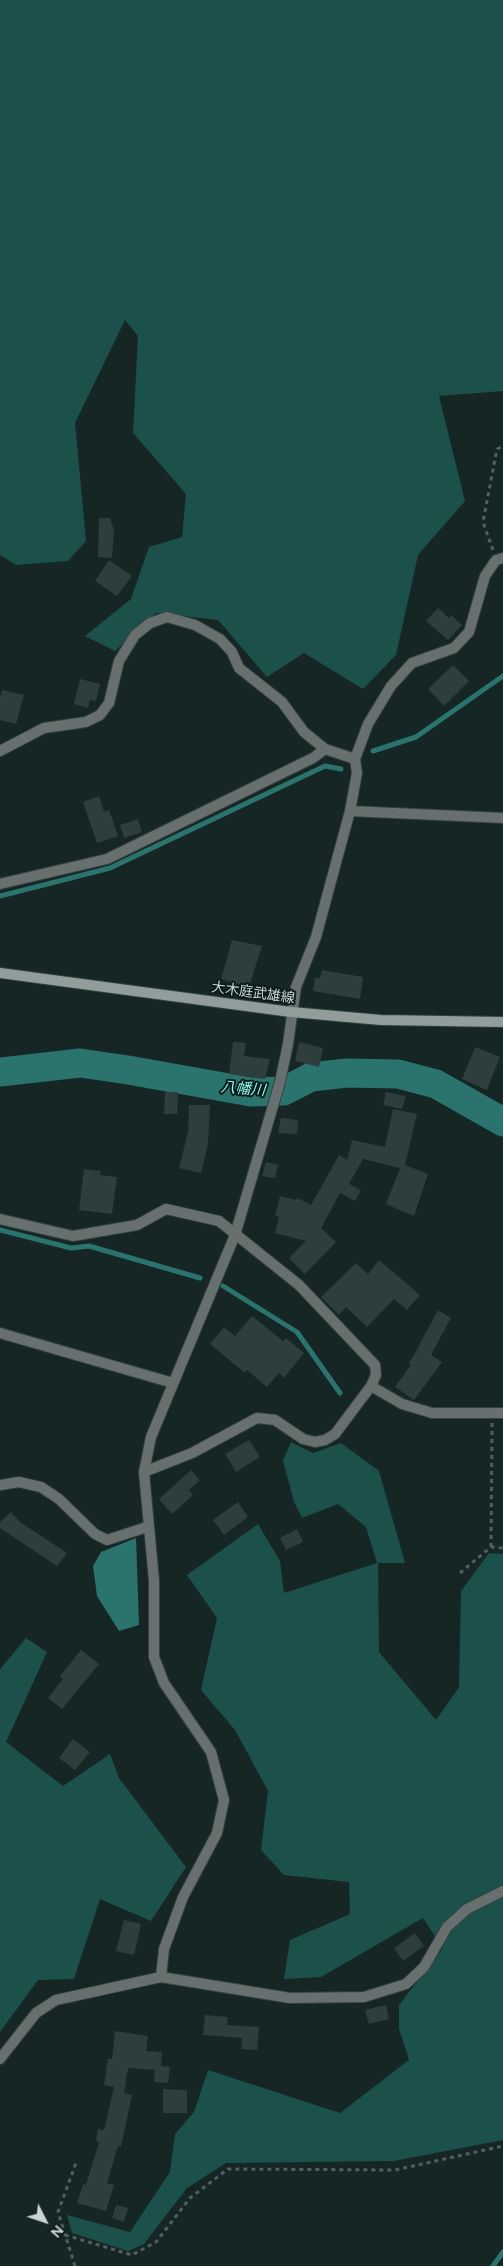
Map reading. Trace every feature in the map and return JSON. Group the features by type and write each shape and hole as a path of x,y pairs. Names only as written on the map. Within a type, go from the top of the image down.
{"main road":[{"name":"大木庭武雄線","path":"0,973 291,1012 381,1020 503,1022"}],"street":[{"path":"161,1977 164,1949 183,1897 217,1833 224,1800 211,1752 164,1682 154,1657 154,1580 144,1472 150,1437 235,1235 280,1082 288,1044 296,987 316,938 350,811 357,773 356,759 368,724 391,686 412,664 454,648 469,632 485,576 499,559"},
{"path":"0,751 44,728 86,722 100,715 109,703 119,661 135,635 150,623 166,617 196,625 220,639 232,652 239,668 282,702 304,732 325,749 356,759"},
{"path":"0,884 107,860 313,758 325,749"},
{"path":"350,811 503,818"},
{"path":"0,1219 73,1236 137,1225 166,1208 219,1220 235,1235 299,1285 375,1365 376,1375 371,1386 335,1434 325,1440 315,1442 303,1439 275,1420 257,1418 192,1453 144,1472"},
{"path":"0,1333 173,1383"},
{"path":"371,1386 402,1404 432,1413 498,1413"},
{"path":"0,1485 19,1482 41,1487 59,1499 95,1534 107,1540 148,1527"},
{"path":"0,2059 36,2013 56,2000 161,1977 290,1998 364,1997 406,1984 424,1967 453,1921 467,1909 503,1892"}],"path":[{"path":"499,559 483,522 497,449 503,446"},
{"path":"491,1547 498,1413"},
{"path":"460,1573 491,1547 503,1548"},
{"path":"65,2235 132,2255 156,2242 190,2198 228,2169 395,2170 503,2146"},
{"path":"75,2266 58,2212 76,2163"}],"green space":[{"path":"0,0 503,0 503,391 439,396 465,501 418,555 396,655 363,689 304,653 267,677 218,620 156,613 115,651 85,636 131,599 149,547 182,537 186,494 133,433 138,336 125,320 75,423 86,541 68,561 16,565 0,555"},
{"path":"291,1442 313,1453 341,1443 379,1471 405,1563 378,1563 379,1652 436,1720 459,1687 461,1591 489,1553 503,1554 503,2140 394,2161 226,2163 187,2188 144,2244 128,2251 72,2233 67,2215 130,2232 170,2172 175,2134 194,2112 208,2070 340,2113 409,2060 399,2029 399,2005 443,1948 423,1918 321,1977 284,1979 290,1940 350,1914 349,1882 284,1875 261,1850 268,1791 235,1730 201,1690 217,1618 187,1575 258,1524 280,1561 284,1593 377,1563 366,1527 338,1504 302,1518 294,1502 283,1461"},
{"path":"26,1638 47,1652 6,1742 63,1786 110,1754 119,1778 186,1867 151,1921 100,1899 74,1979 38,1980 0,2032 0,1669"}],"water":[{"path":"136,1538 139,1625 119,1631 97,1596 93,1566 101,1552"}],"building":[{"path":"99,518 110,518 114,530 112,558 98,557"},
{"path":"109,560 132,576 117,596 95,581"},
{"path":"438,608 449,618 451,615 462,625 448,640 426,621"},
{"path":"453,665 469,681 444,706 428,689"},
{"path":"80,679 100,684 96,701 90,700 88,708 74,704"},
{"path":"2,690 24,695 16,724 0,720"},
{"path":"99,796 104,812 109,810 118,836 97,843 83,802"},
{"path":"138,819 142,832 124,838 120,825"},
{"path":"232,940 262,946 249,987 221,979"},
{"path":"322,970 363,977 360,999 313,991 315,978 320,978"},
{"path":"233,1042 246,1043 244,1056 270,1059 265,1079 229,1074"},
{"path":"299,1042 323,1048 319,1067 295,1061"},
{"path":"475,1047 500,1057 487,1090 462,1079"},
{"path":"165,1092 178,1092 177,1114 164,1114"},
{"path":"386,1092 406,1096 402,1109 383,1105"},
{"path":"189,1105 210,1105 208,1144 201,1173 179,1168 188,1132"},
{"path":"393,1109 417,1114 405,1165 428,1174 414,1216 386,1204 400,1168 363,1159 349,1184 361,1190 355,1201 340,1193 321,1228 336,1242 305,1274 289,1258 306,1241 275,1233 279,1217 275,1216 280,1196 296,1200 298,1198 311,1205 339,1155 347,1160 352,1140 385,1147"},
{"path":"281,1118 298,1120 297,1134 278,1133"},
{"path":"266,1162 278,1165 275,1178 262,1176"},
{"path":"84,1169 101,1171 100,1175 117,1177 112,1214 79,1210"},
{"path":"379,1260 420,1295 407,1310 394,1299 367,1327 346,1307 339,1315 321,1297 356,1263 368,1274"},
{"path":"438,1310 451,1318 431,1355 442,1362 414,1400 395,1387 411,1365 409,1364"},
{"path":"252,1316 283,1341 286,1338 304,1353 284,1378 279,1373 267,1387 247,1370 245,1373 210,1344 224,1327 235,1336"},
{"path":"249,1440 260,1457 236,1472 225,1454"},
{"path":"191,1470 200,1480 189,1490 193,1495 172,1514 159,1499"},
{"path":"238,1502 248,1517 224,1535 213,1520"},
{"path":"11,1512 20,1522 67,1553 57,1566 0,1528 0,1522"},
{"path":"297,1529 303,1542 286,1550 280,1538"},
{"path":"81,1650 99,1664 62,1709 48,1698 63,1679 60,1676"},
{"path":"73,1739 90,1752 75,1770 59,1758"},
{"path":"124,1920 141,1924 134,1955 116,1951"},
{"path":"415,1933 424,1946 403,1961 394,1948"},
{"path":"386,2005 389,2019 369,2024 365,2010"},
{"path":"205,2015 228,2017 227,2025 259,2027 257,2050 241,2049 242,2038 203,2035"},
{"path":"115,2031 148,2036 146,2051 162,2052 161,2066 170,2067 168,2083 154,2082 155,2070 128,2068 124,2093 132,2095 121,2147 118,2146 107,2183 114,2185 106,2211 77,2203 83,2184 86,2185 99,2142 96,2141 98,2129 104,2130 114,2087 104,2085 108,2059 112,2059"},
{"path":"163,2089 187,2090 187,2113 163,2113"},
{"path":"116,2205 128,2208 124,2222 112,2218"}],"waterway":[{"path":"373,751 416,737 503,676"},
{"path":"0,896 110,868 325,766 341,769"},
{"name":"八幡川","path":"0,1072 80,1063 251,1092 284,1091 311,1077 347,1073 398,1074 436,1084 503,1122"},
{"path":"0,1230 71,1248 89,1246 200,1278"},
{"path":"223,1286 297,1332 340,1393"},
{"path":"493,2266 503,2252"}]}
